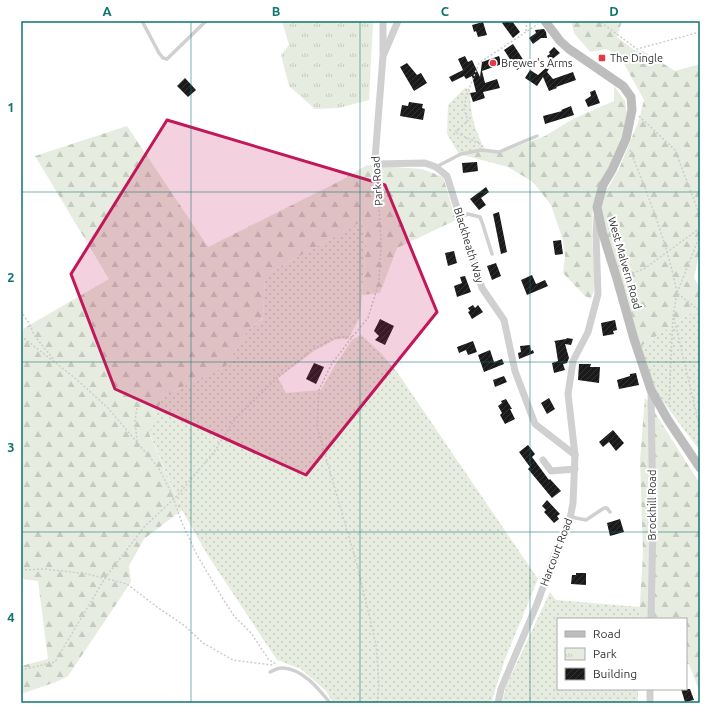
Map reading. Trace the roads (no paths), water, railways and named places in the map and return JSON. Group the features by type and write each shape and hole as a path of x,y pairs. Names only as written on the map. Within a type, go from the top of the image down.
{"main road":[{"name":"West Malvern Road","path":"543,22 569,49 623,86 631,97 632,110 626,139 612,170 603,185 597,207 602,231 634,339 651,390 668,420 700,468"}],"street":[{"path":"382,21 383,56"},
{"name":"Park Road","path":"398,21 383,56 375,159 376,162 380,164 425,164 436,167"},
{"name":"Blackheath Way","path":"436,167 447,176 482,288 504,320 515,371 535,424 575,455"},
{"name":"Harcourt Road","path":"498,703 501,689 537,604 554,556 571,517 575,455 568,394 574,361 588,332 598,294 596,235 597,207"},
{"name":"Brockhill Road","path":"651,390 653,523 651,618"},
{"path":"543,460 551,470 575,470"},
{"path":"650,690 650,703"}],"lane":[{"path":"142,21 162,58 167,59 206,21"},
{"path":"436,167 461,154 481,150 498,152 537,136"},
{"path":"460,217 468,214 480,217 492,254"},
{"path":"571,517 586,520 604,508 607,508 610,512"},
{"path":"270,672 280,668 289,669 311,682 330,703"}],"place":[{"name":"The Dingle","path":"602,58"},
{"name":"Brewer's Arms","path":"493,63"}]}
